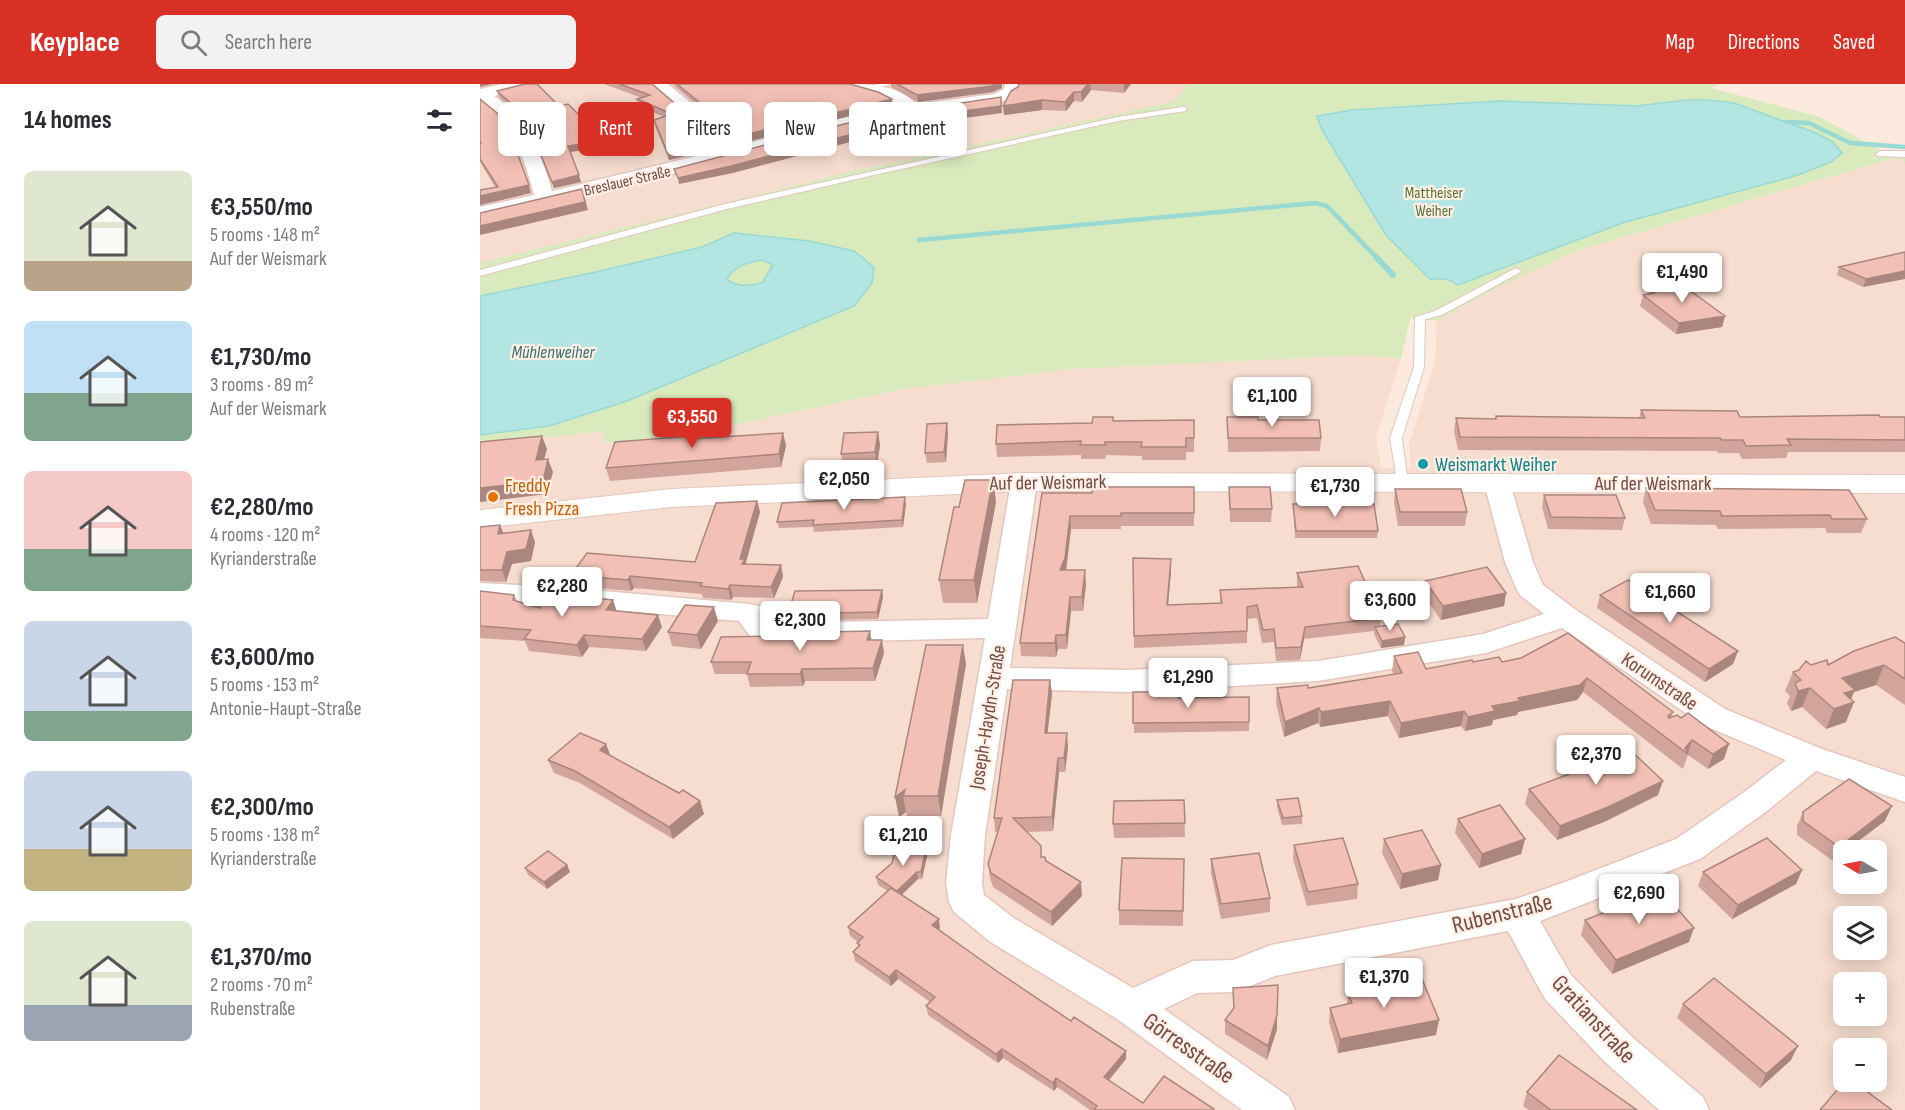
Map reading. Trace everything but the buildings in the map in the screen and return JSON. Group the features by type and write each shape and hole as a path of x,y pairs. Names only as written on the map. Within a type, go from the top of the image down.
{"street":[{"path":"480,94 523,84"},
{"path":"658,84 679,102"},
{"name":"Breslauer Straße","path":"967,102 998,98 1011,92 1012,84"},
{"path":"862,86 907,102"},
{"path":"480,94 498,106 523,139 541,182 545,199"},
{"name":"Breslauer Straße","path":"752,148 849,122"},
{"name":"Breslauer Straße","path":"480,213 722,156"},
{"name":"Auf der Weismark","path":"480,519 672,498 1024,482 1905,484"},
{"name":"Joseph-Haydn-Straße","path":"1024,482 968,835 964,883 967,902 1002,930 1076,972 1131,1007"},
{"name":"Korumstraße","path":"1497,483 1519,562 1531,590 1566,617 1714,717 1811,757 1905,790"},
{"path":"480,592 559,596 749,614 754,625 761,631 780,633 1000,628"},
{"path":"993,678 1128,681 1318,671 1486,643 1566,617"},
{"name":"Rubenstraße","path":"1131,1007 1193,977 1235,976 1271,961 1516,914 1688,849 1755,802 1811,757"},
{"name":"Gratianstraße","path":"1516,914 1558,987 1619,1050 1689,1110"},
{"name":"Görresstraße","path":"1131,1007 1275,1110"}],"lane":[{"path":"862,86 888,84"},
{"path":"480,273 724,207 874,172 1118,119 1183,110"},
{"path":"1880,154 1905,154"},
{"path":"1402,483 1396,438 1419,367 1420,317 1438,313 1516,271"}],"shaded area":[{"path":"480,84 1259,84 967,155 967,102 849,102 849,156 962,156 480,273"},
{"path":"1895,158 1905,163 1905,1110 480,1110 480,446 603,431 606,444 727,426 904,389 1072,369 1365,355 1401,359 1376,437 1381,467 1411,469 1409,445 1435,361 1437,321 1499,287 1576,251"}],"green space":[{"name":"Mattheiser Weiher","path":"1188,84 1718,84 1711,88 1820,117 1895,158 1576,251 1499,287 1437,321 1410,318 1401,359 1365,355 1072,369 904,389 727,426 606,444 602,431 480,446 480,263 841,174 924,156 967,156 967,147 1176,101"},
{"path":"1895,158 1905,158 1905,163"}],"water":[{"path":"1686,100 1734,103 1816,133 1833,142 1842,153 1831,162 1798,175 1622,223 1458,285 1447,279 1430,279 1386,235 1322,130 1317,116 1352,110 1499,101 1637,106"},
{"name":"Mühlenweiher","path":"734,233 809,241 854,251 874,267 872,283 854,306 627,401 549,426 480,435 480,296 702,247","holes":["762,260 773,265 762,283 744,285 727,280 733,271 746,264"]}],"waterway":[{"path":"1787,122 1809,123 1850,143 1905,147"},
{"path":"919,240 1315,203 1327,206 1378,259"},
{"path":"1376,257 1393,275"}],"place":[{"name":"Weismarkt Weiher","path":"1423,464"},
{"name":"Freddy Fresh Pizza","path":"493,497"}]}
